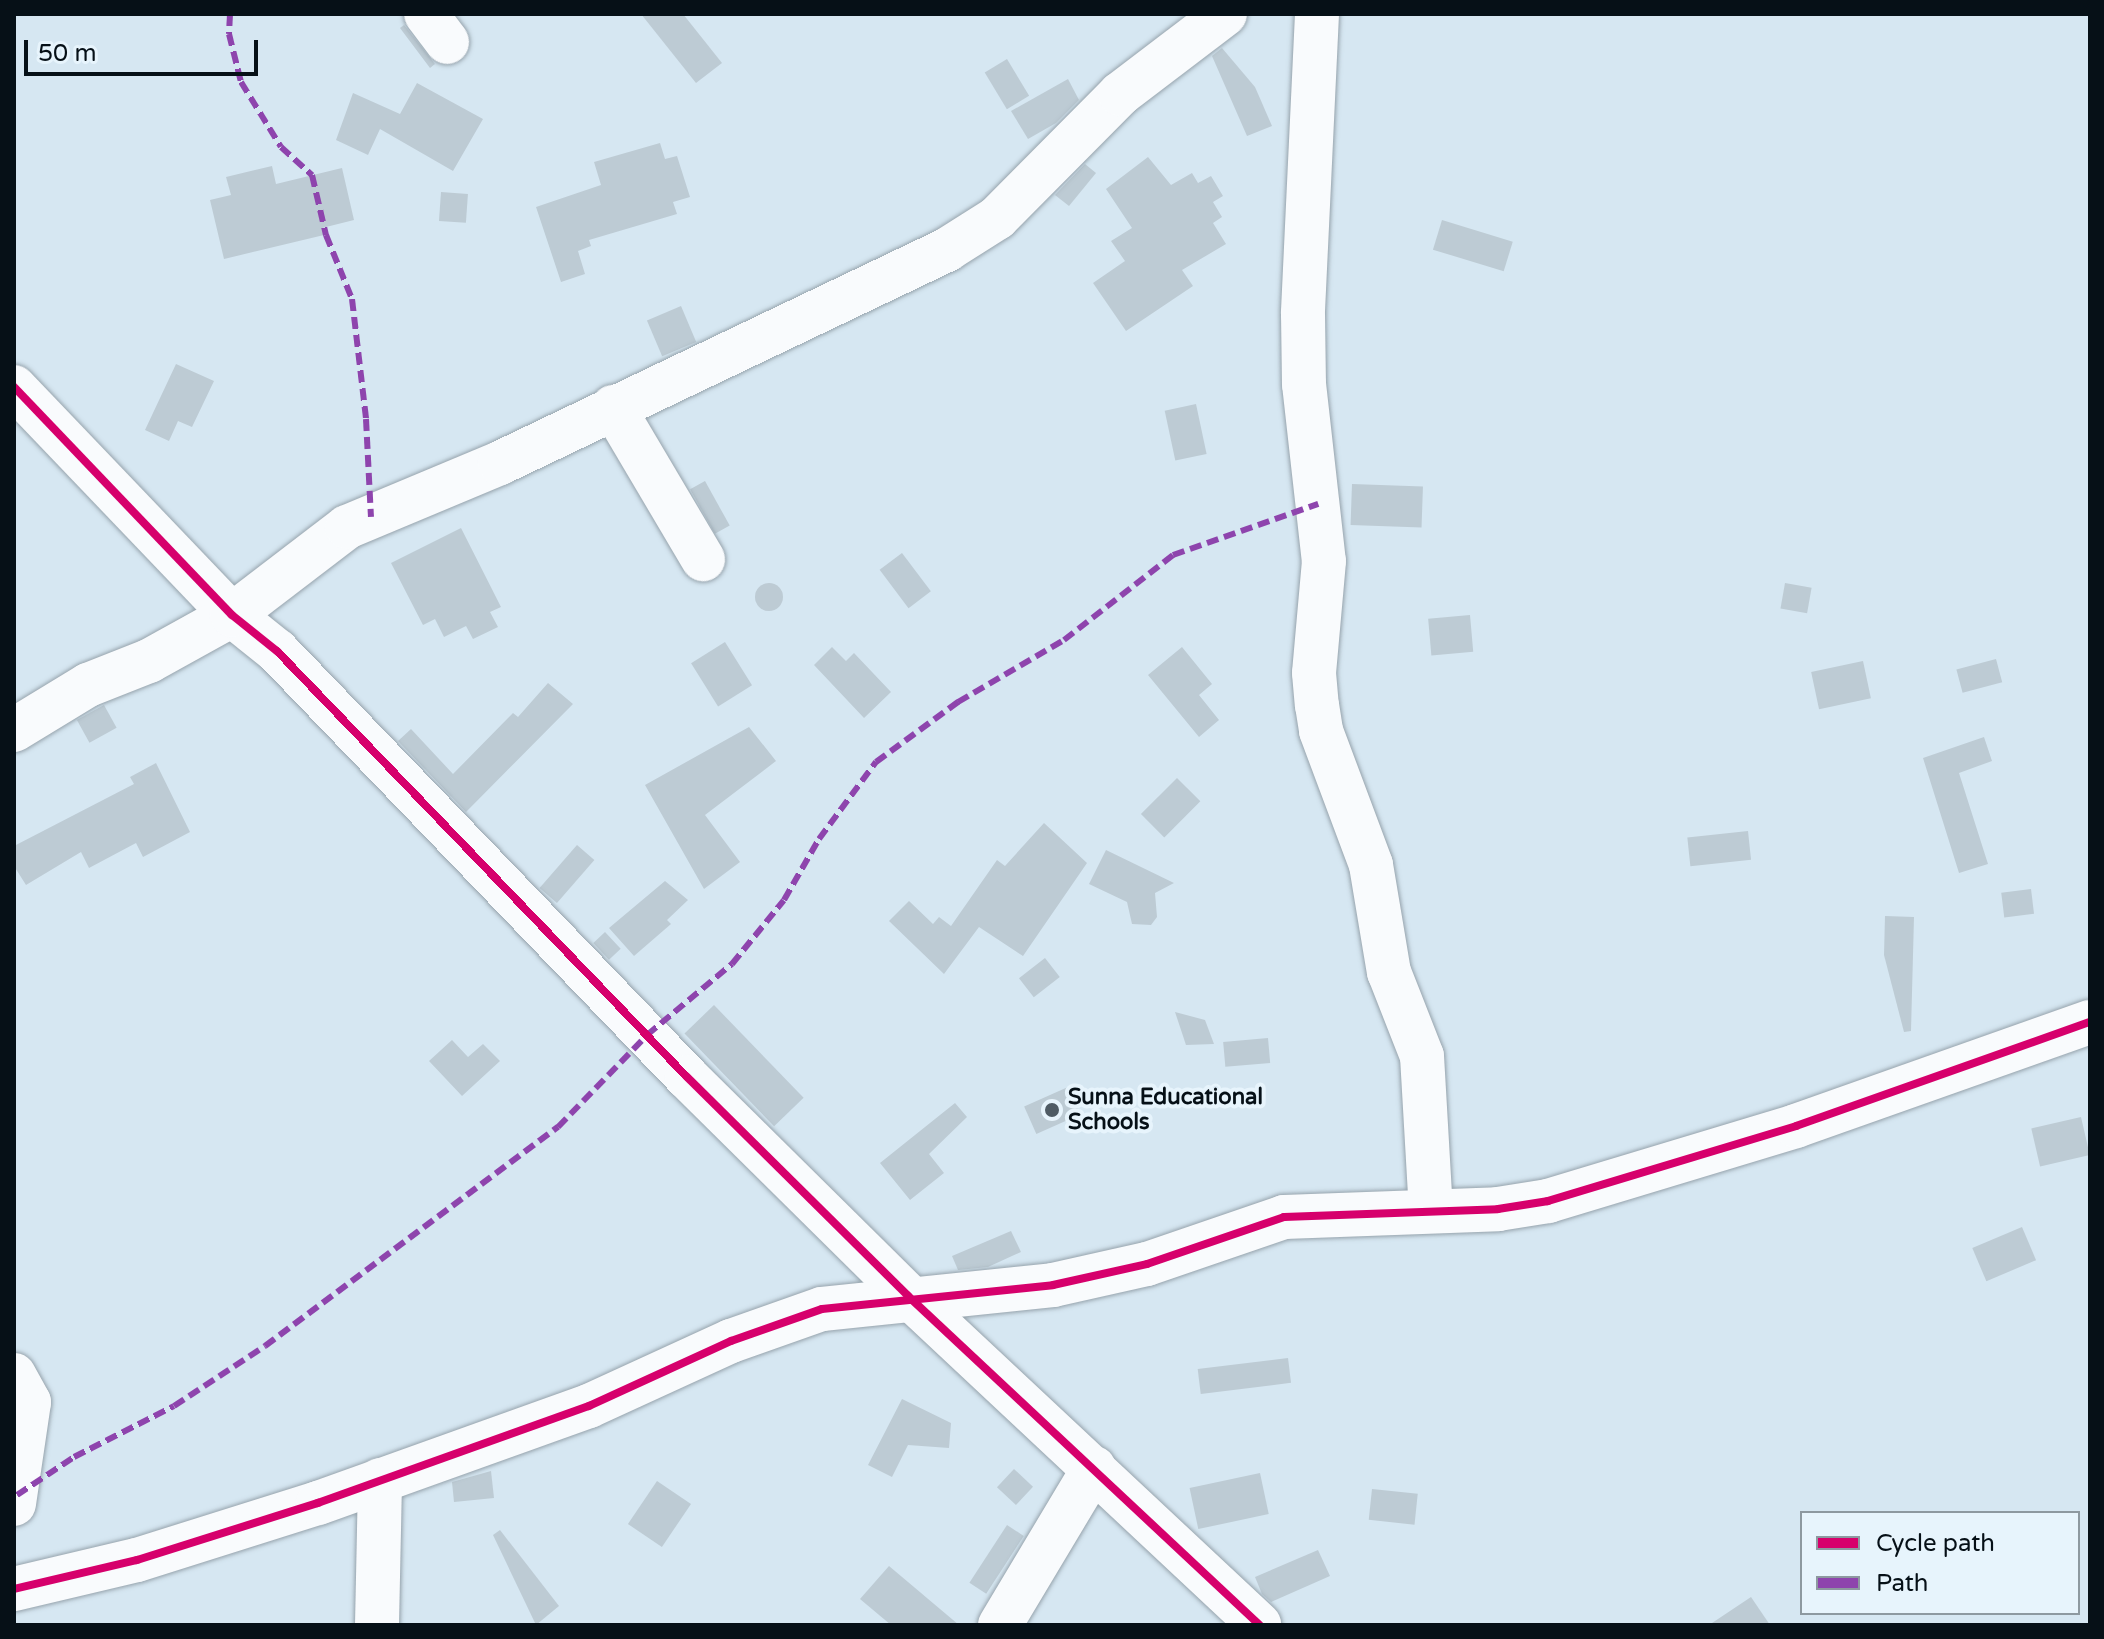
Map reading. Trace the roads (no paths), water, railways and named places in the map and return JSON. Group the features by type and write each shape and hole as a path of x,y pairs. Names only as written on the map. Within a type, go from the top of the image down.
{"street":[{"path":"14,730 88,685 149,661 232,615 347,527 500,463 960,241 997,218 1120,94 1225,14"},
{"path":"1317,14 1303,314 1304,384 1324,561 1314,673 1317,705 1321,731 1371,865 1389,972 1422,1056 1431,1210"},
{"path":"14,387 232,615 277,651 677,1067 908,1296 1259,1625"},
{"path":"613,407 703,559"},
{"path":"14,1589 137,1560 380,1480 589,1406 731,1341 822,1309 908,1296 1053,1285 1147,1264 1284,1217 1498,1209 1599,1188 2090,1022"},
{"path":"14,1375 29,1402 14,1504"},
{"path":"1000,1625 1094,1468"},
{"path":"377,1625 380,1480"}],"place":[{"name":"Sunna Educational Schools","path":"1052,1110"}]}
